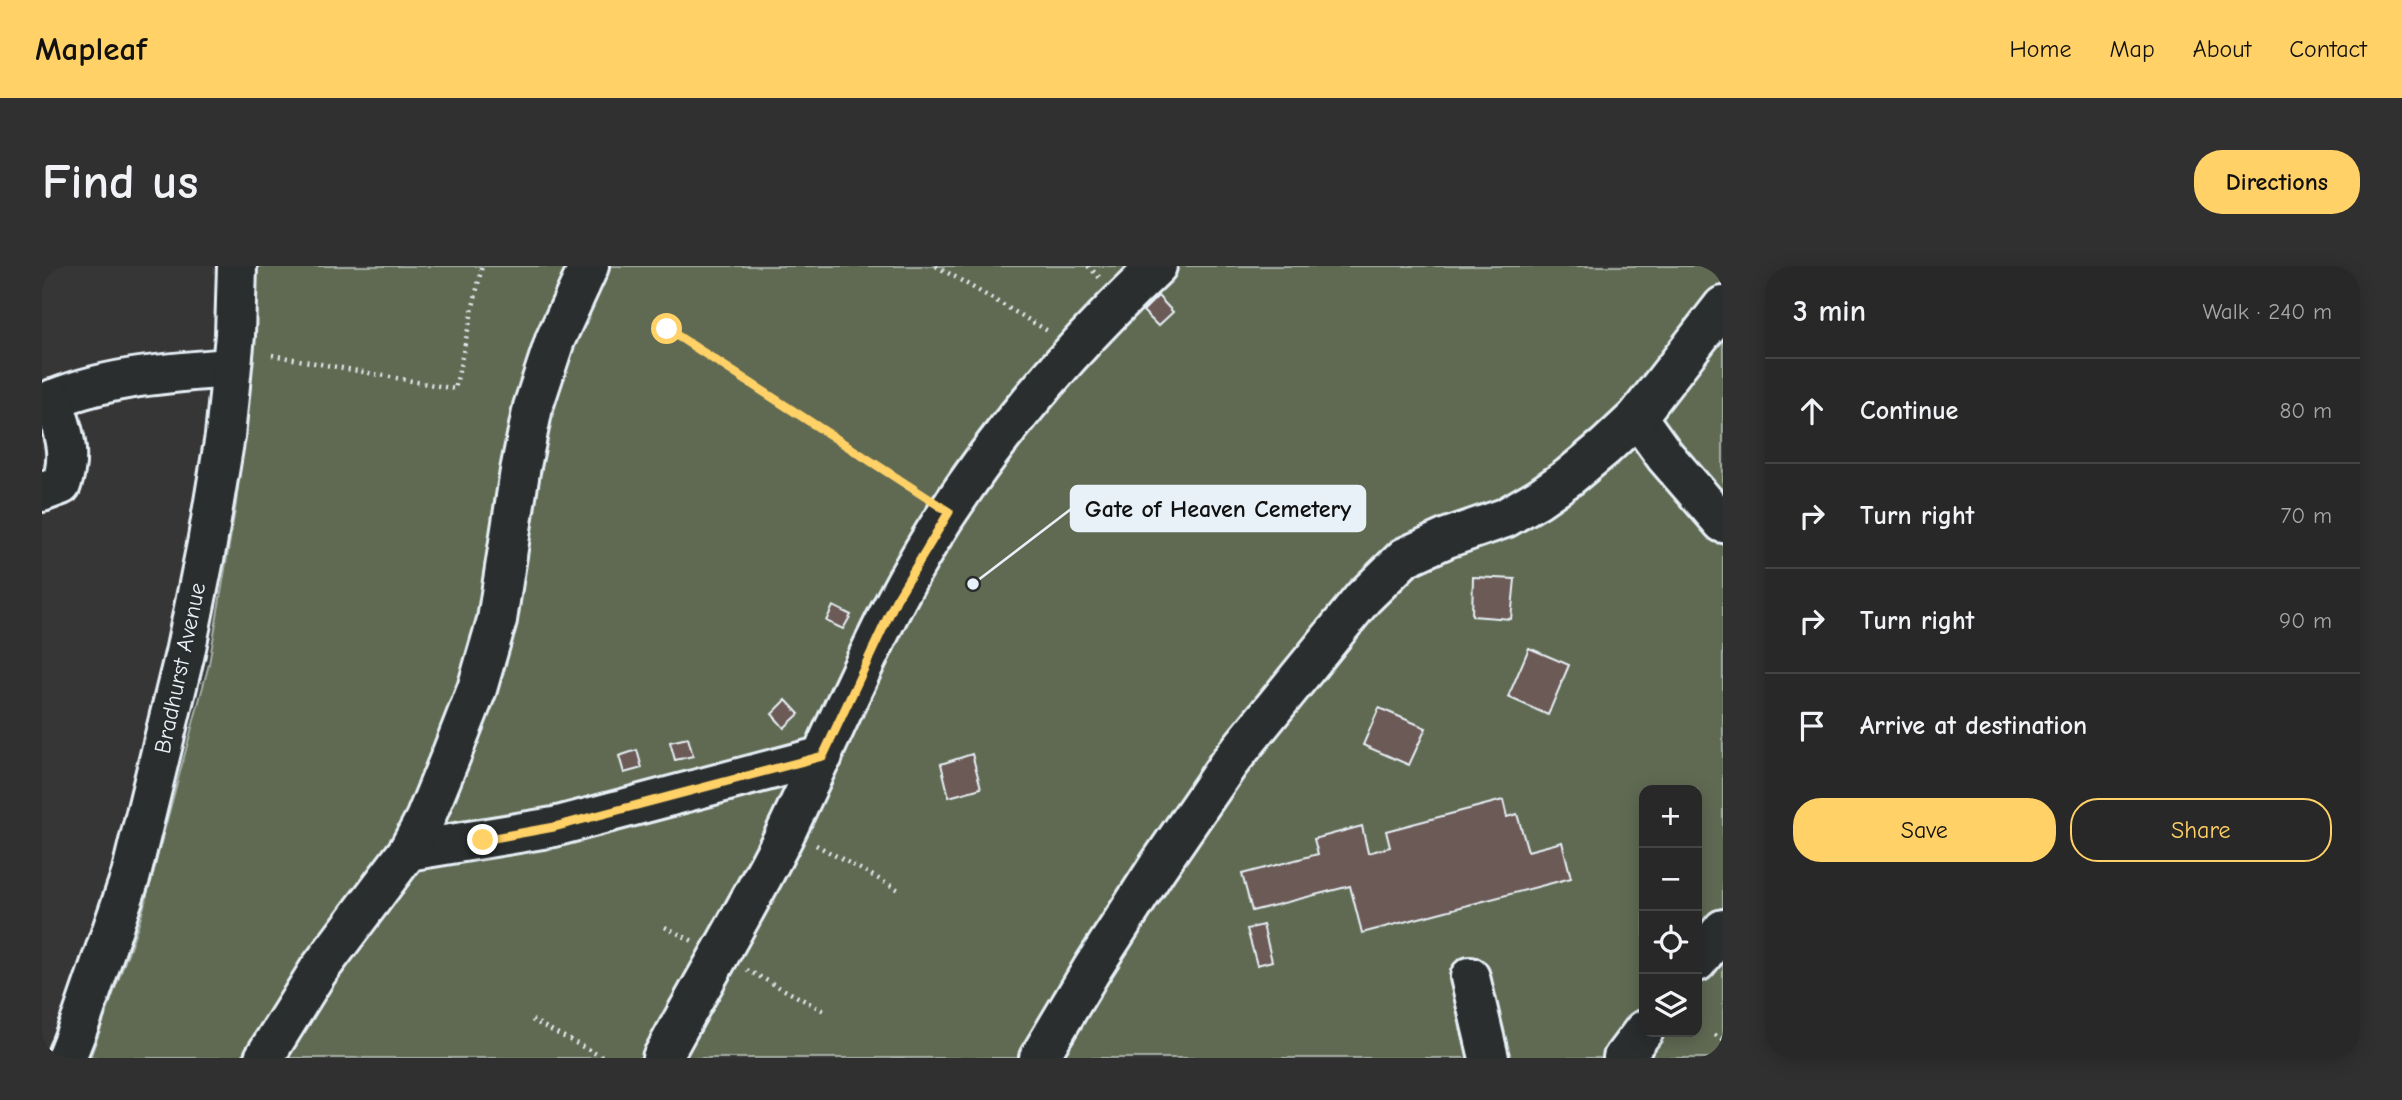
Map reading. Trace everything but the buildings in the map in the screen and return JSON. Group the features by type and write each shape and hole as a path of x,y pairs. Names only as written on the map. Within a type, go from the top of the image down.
{"main road":[{"name":"Bradhurst Avenue","path":"66,1058 131,875 160,761 208,544 225,436 237,266"},
{"path":"264,1058 318,971 408,851 425,819 477,689 497,620 520,471 533,407 555,340 589,266"},
{"path":"662,1058 772,858 896,600 949,512 985,457 1076,347 1157,266"},
{"path":"1040,1058 1092,969 1229,763 1363,598 1405,557 1447,538 1505,518 1539,498 1605,447 1637,417 1723,306"},
{"path":"42,492 61,485 67,469 68,448 47,401 73,390 147,374 231,368"},
{"path":"1637,417 1665,456 1723,523"},
{"path":"408,851 554,827 823,756"},
{"path":"1702,956 1723,929"},
{"path":"1470,977 1486,1042 1510,1058"},
{"path":"1623,1058 1639,1037"}],"path":[{"path":"272,355 455,389 482,266"},
{"path":"936,266 1076,347"},
{"path":"667,329 949,512"},
{"path":"772,858 817,845 899,890"},
{"path":"719,954 826,1012"},
{"path":"532,1020 604,1058"},
{"path":"1715,1035 1723,1039"}],"green space":[{"path":"255,266 1723,266 1723,1058 90,1058 141,917 209,664 236,504 255,339"}],"place":[{"name":"Gate of Heaven Cemetery","path":"973,584"}],"route":[{"path":"483,840 554,827 823,756 896,600 949,512 667,329"}]}
